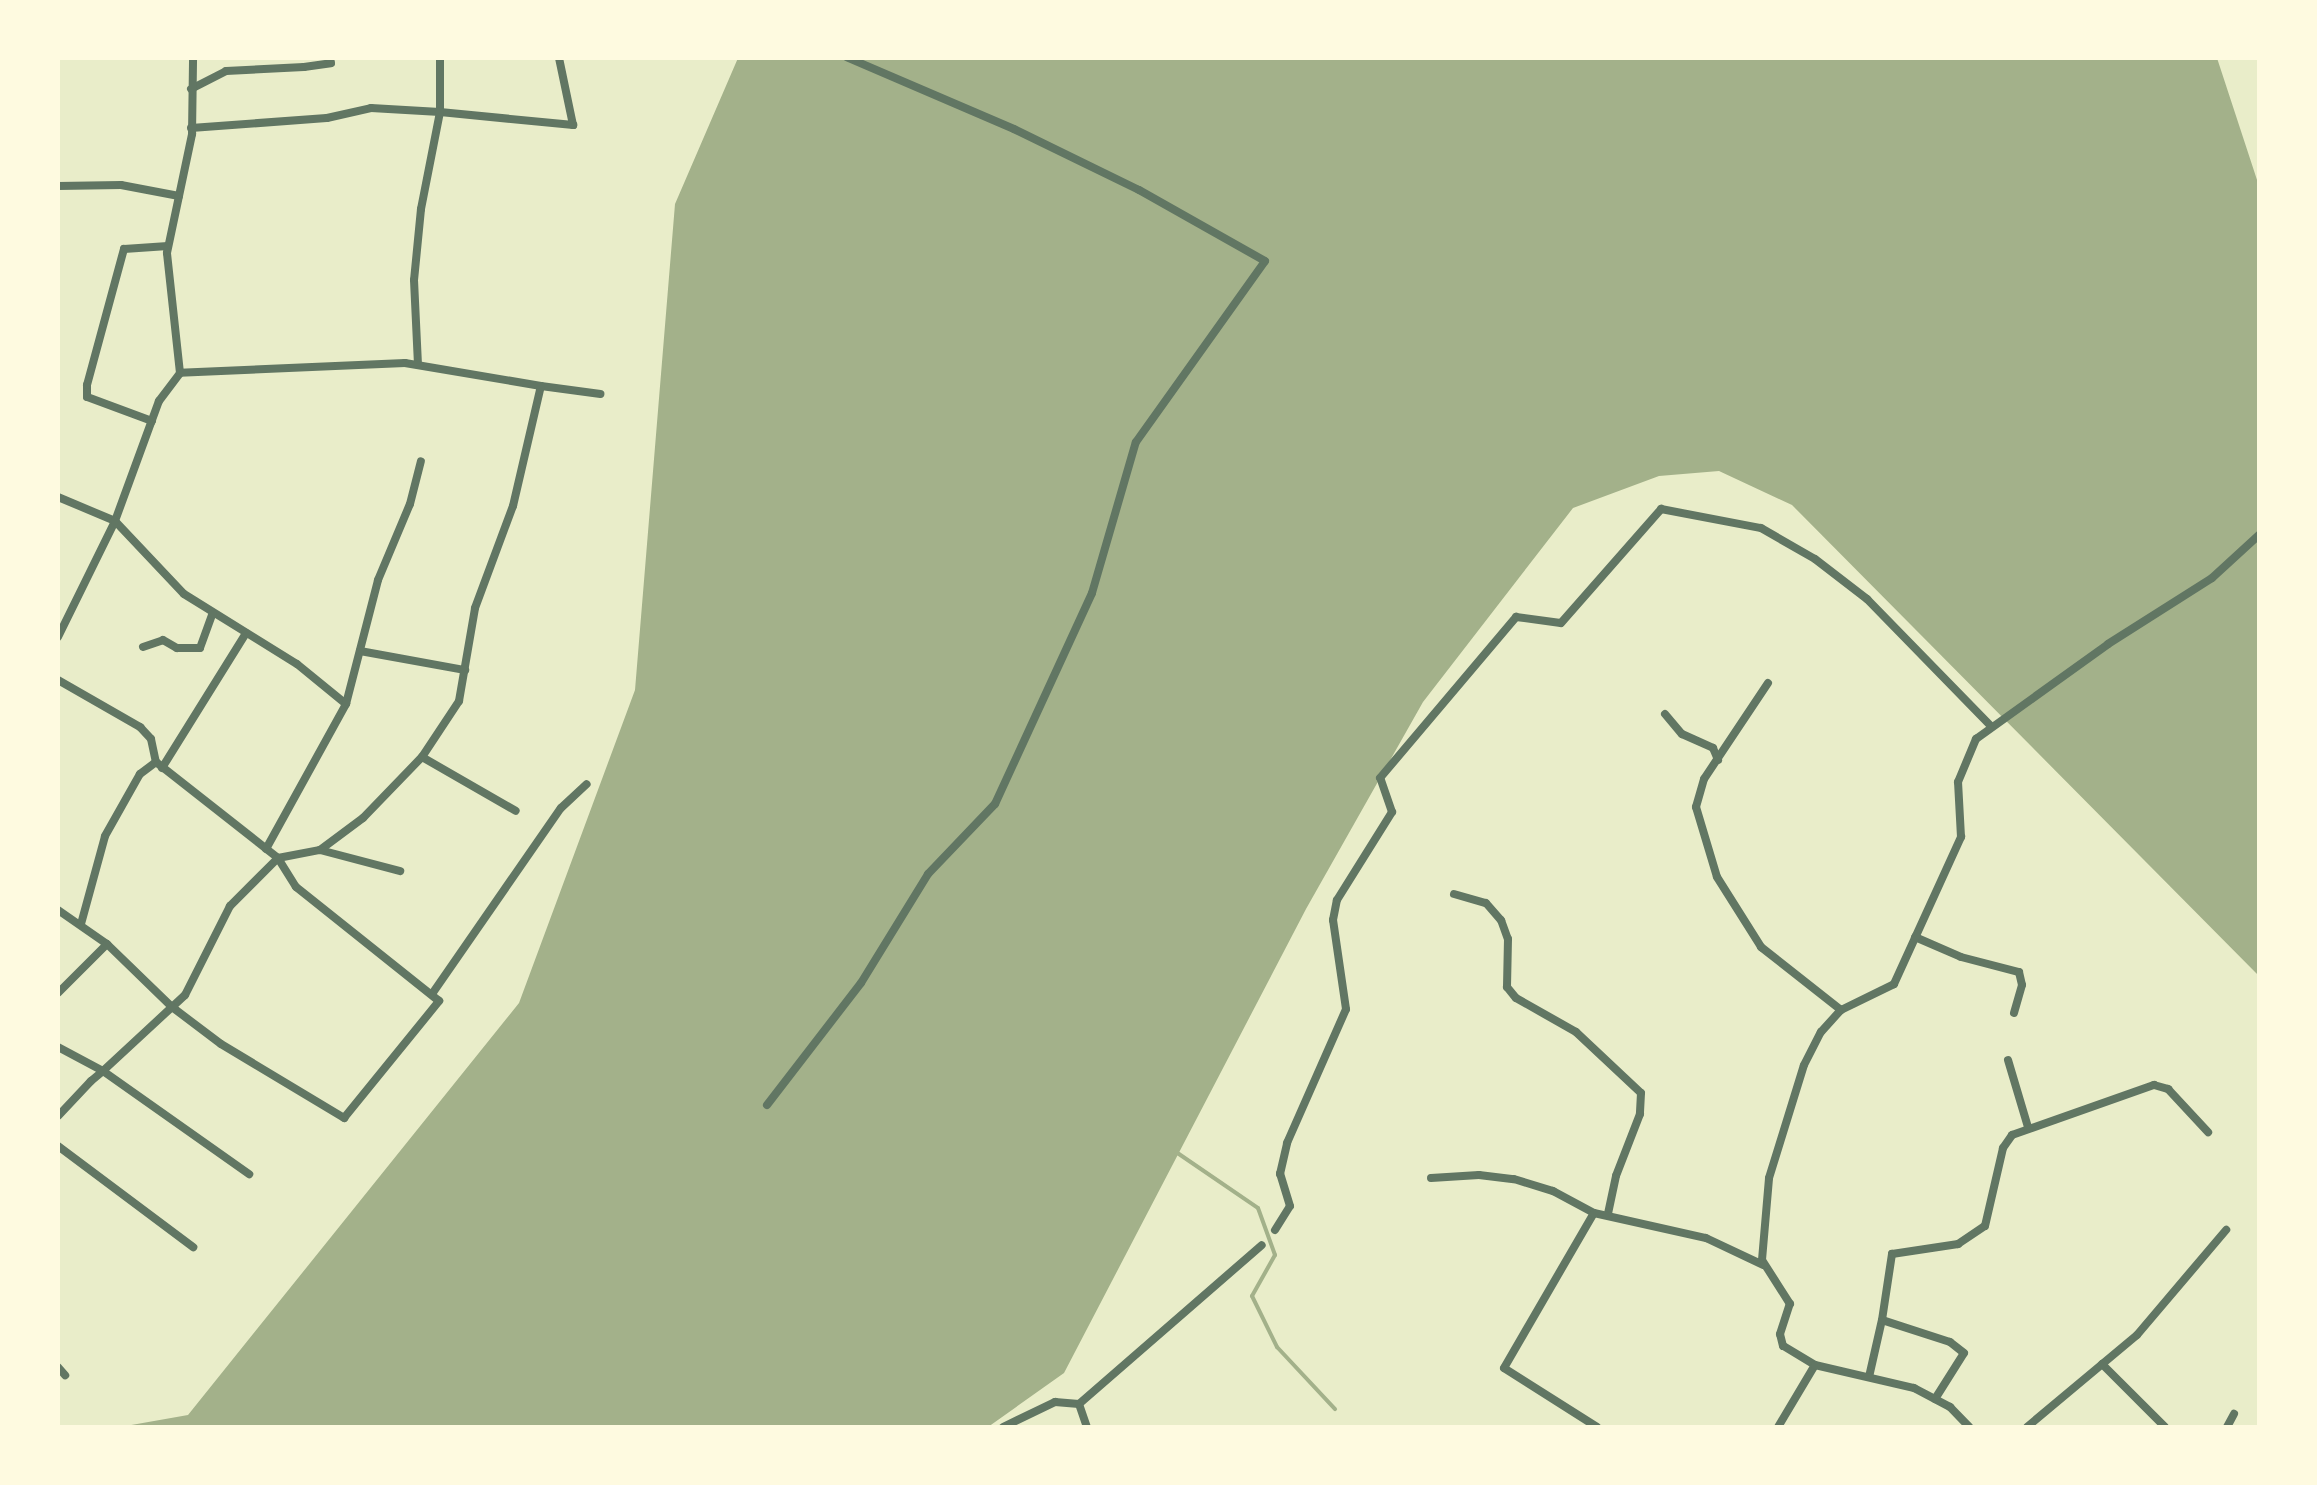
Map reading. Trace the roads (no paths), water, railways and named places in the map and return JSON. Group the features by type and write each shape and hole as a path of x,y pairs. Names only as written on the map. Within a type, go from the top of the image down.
{"street":[{"path":"58,637 115,521 152,421 180,373 168,246 191,128 193,58"},
{"path":"191,89 226,71 304,67 331,63 330,58"},
{"path":"418,365 414,280 421,209 440,112 440,58"},
{"path":"191,128 327,118 371,108 573,125 559,58"},
{"path":"767,1105 861,983 928,874 995,804 1092,593 1136,442 1265,261 1139,190 1014,129 848,58"},
{"path":"58,186 121,185 179,196"},
{"path":"152,421 87,397 87,385 124,249 168,246"},
{"path":"180,373 418,365 600,394"},
{"path":"320,850 363,818 422,757 459,701 475,608 513,506 541,386"},
{"path":"266,849 346,704 378,580 410,504 421,461"},
{"path":"58,497 115,521 184,594 246,633 346,704"},
{"path":"1275,1230 1290,1206 1280,1174 1287,1143 1346,1009 1333,920 1337,900 1392,812 1380,778 1516,617 1561,623 1661,509 1761,528 1815,559 1867,599 1991,726"},
{"path":"1763,1265 1769,1178 1804,1065 1821,1032 1841,1010 1894,984 1961,837 1958,782 1976,739 2212,578 2259,535"},
{"path":"143,647 163,640 177,648 200,648 213,613"},
{"path":"81,924 105,836 140,774 159,765 246,633"},
{"path":"360,651 465,670"},
{"path":"58,680 147,733 159,765 278,858 296,887 439,1001 344,1118 172,1007 107,944 58,910"},
{"path":"1768,683 1704,779 1696,807 1717,877 1761,947 1841,1010"},
{"path":"1665,714 1682,734 1713,748 1718,760"},
{"path":"422,757 516,811"},
{"path":"432,994 529,861 561,808 587,784"},
{"path":"58,1116 172,1007 198,973 230,906 278,858 320,850 400,871"},
{"path":"1454,894 1486,903 1501,920 1508,939 1507,987 1516,998 1564,1023 1641,1093 1640,1114 1616,1176 1608,1215"},
{"path":"1915,937 1961,957 2019,972 2022,985 2014,1013"},
{"path":"58,993 107,944"},
{"path":"58,1047 103,1071 249,1174"},
{"path":"2008,1060 2028,1127"},
{"path":"1869,1377 1892,1254 1958,1244 1985,1226 2003,1148 2012,1135 2154,1085 2168,1089 2208,1132"},
{"path":"58,1146 193,1247"},
{"path":"1431,1178 1479,1175 1514,1179 1553,1191 1594,1213 1706,1238 1763,1265 1790,1304 1780,1334 1783,1346 1815,1365 1869,1377 1935,1399 1964,1425"},
{"path":"1594,1213 1504,1368 1597,1427"},
{"path":"2027,1427 2164,1307 2226,1230"},
{"path":"1003,1427 1055,1402 1079,1404 1262,1245"},
{"path":"1882,1320 1962,1347 1964,1353 1935,1399"},
{"path":"2102,1364 2165,1427"},
{"path":"1778,1427 1815,1365"},
{"path":"58,1367 65,1375"},
{"path":"1079,1404 1087,1427"},
{"path":"2227,1427 2234,1414"}],"waterway":[{"path":"1176,1152 1258,1208 1275,1255 1252,1296 1277,1347 1335,1409"}]}
